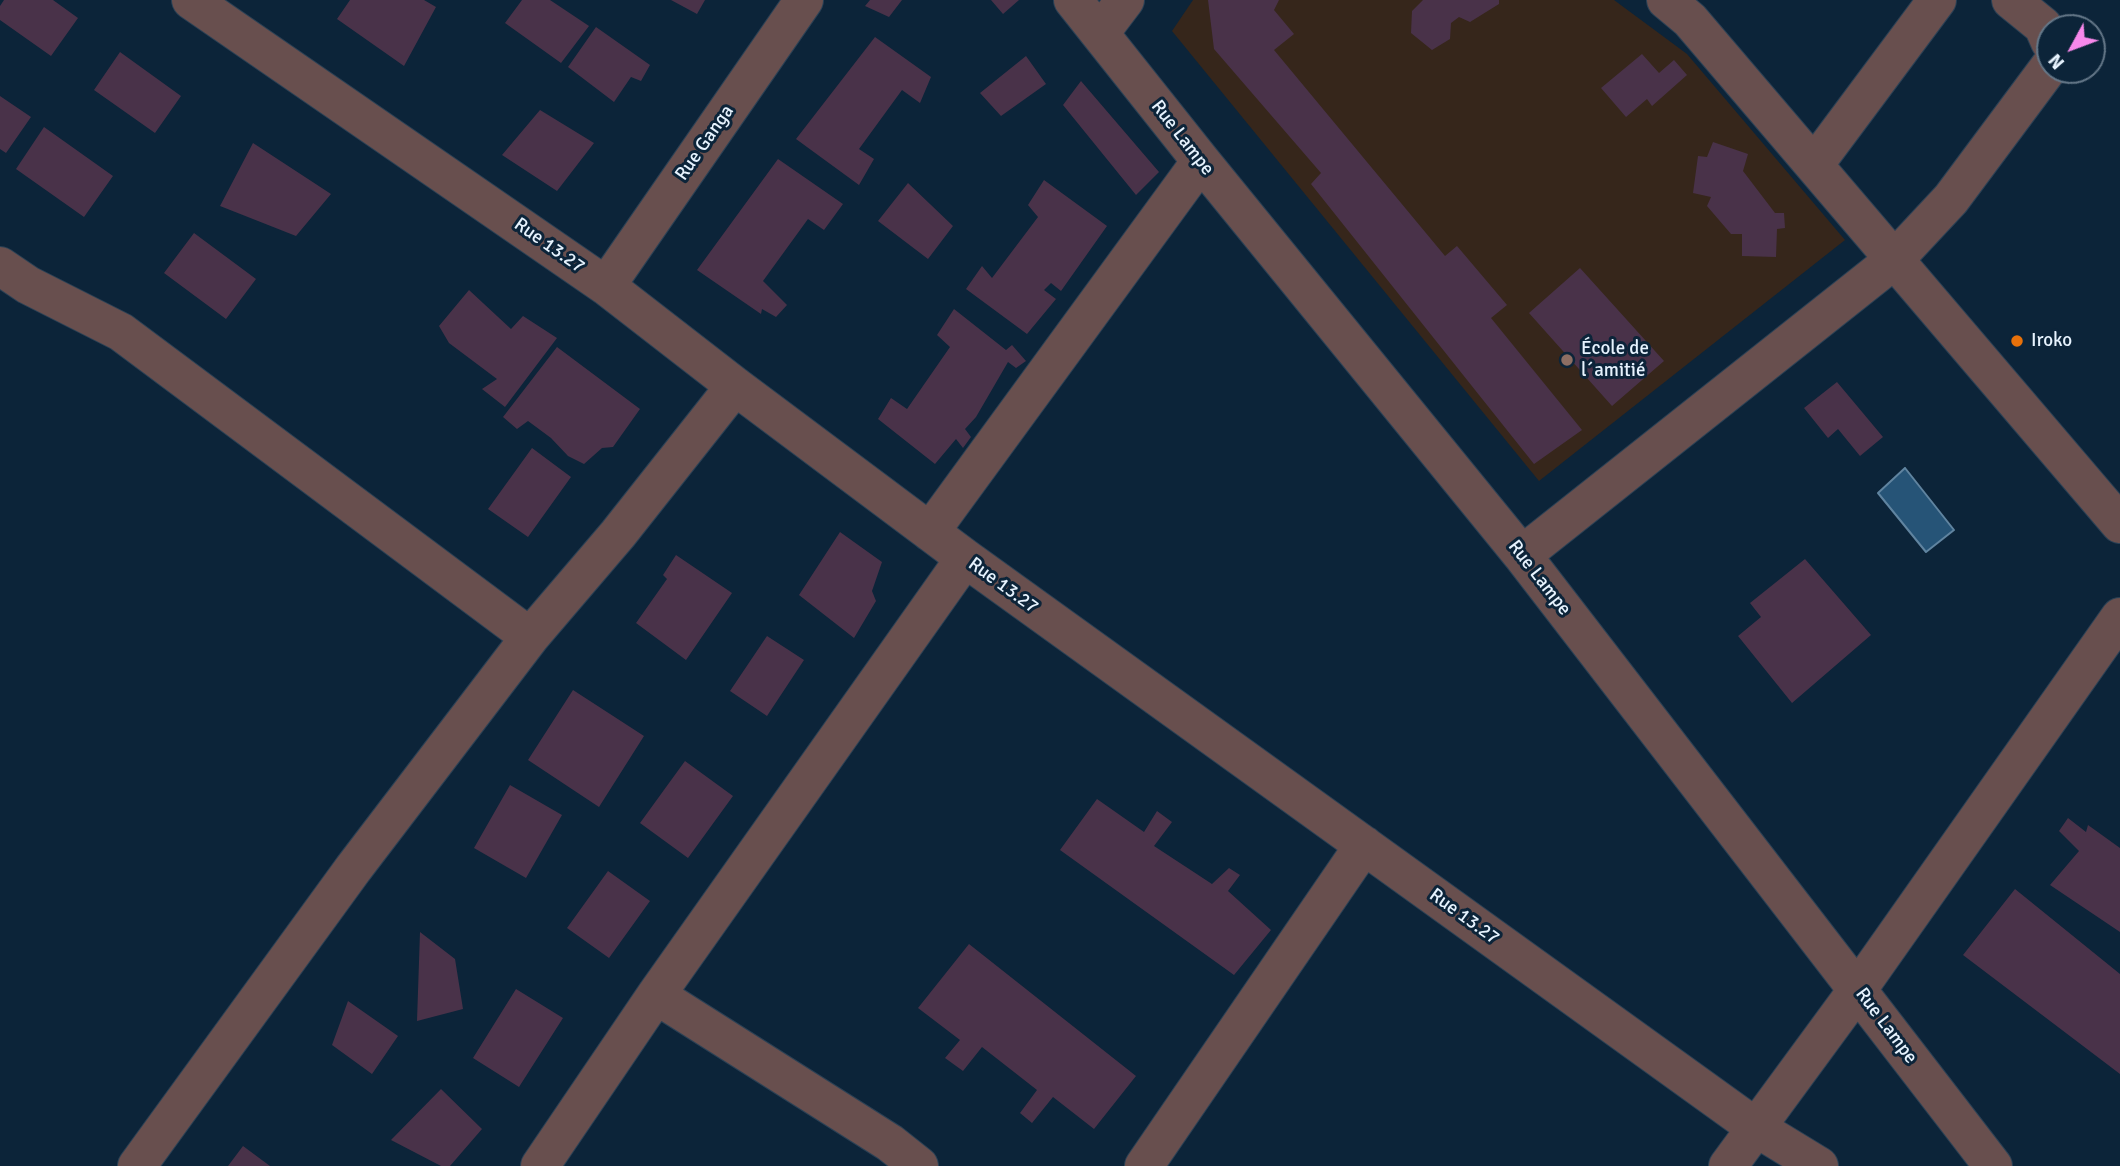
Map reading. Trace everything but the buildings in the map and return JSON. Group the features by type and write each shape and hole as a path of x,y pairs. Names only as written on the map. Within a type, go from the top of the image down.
{"street":[{"name":"Rue 13.27","path":"191,0 606,286 965,558 1755,1127 1819,1166"},
{"name":"Rue Ganga","path":"606,286 804,0"},
{"name":"Rue Lampe","path":"1073,0 1200,161 1522,555 1993,1166"},
{"path":"1100,33 1125,0"},
{"path":"1666,0 1689,20 2120,524"},
{"path":"1814,165 1937,0"},
{"path":"2011,0 2036,20"},
{"path":"1522,555 1894,260 1951,200 2037,84"},
{"path":"930,532 1200,161"},
{"path":"0,266 28,285 121,332 530,637"},
{"path":"137,1166 353,869 530,637 618,534 735,386"},
{"path":"540,1166 656,995 965,558"},
{"path":"1728,1166 1858,989 2120,617"},
{"path":"1144,1166 1364,845"},
{"path":"656,995 890,1143 919,1166"}],"shaded area":[{"name":"École de l´amitié","path":"1193,0 1614,0 1687,54 1845,240 1539,481 1172,31"}],"water":[{"path":"1905,468 1954,530 1926,552 1878,493"}],"place":[{"name":"Iroko","path":"2017,341"},
{"name":"École de l´amitié","path":"1567,360"}]}
